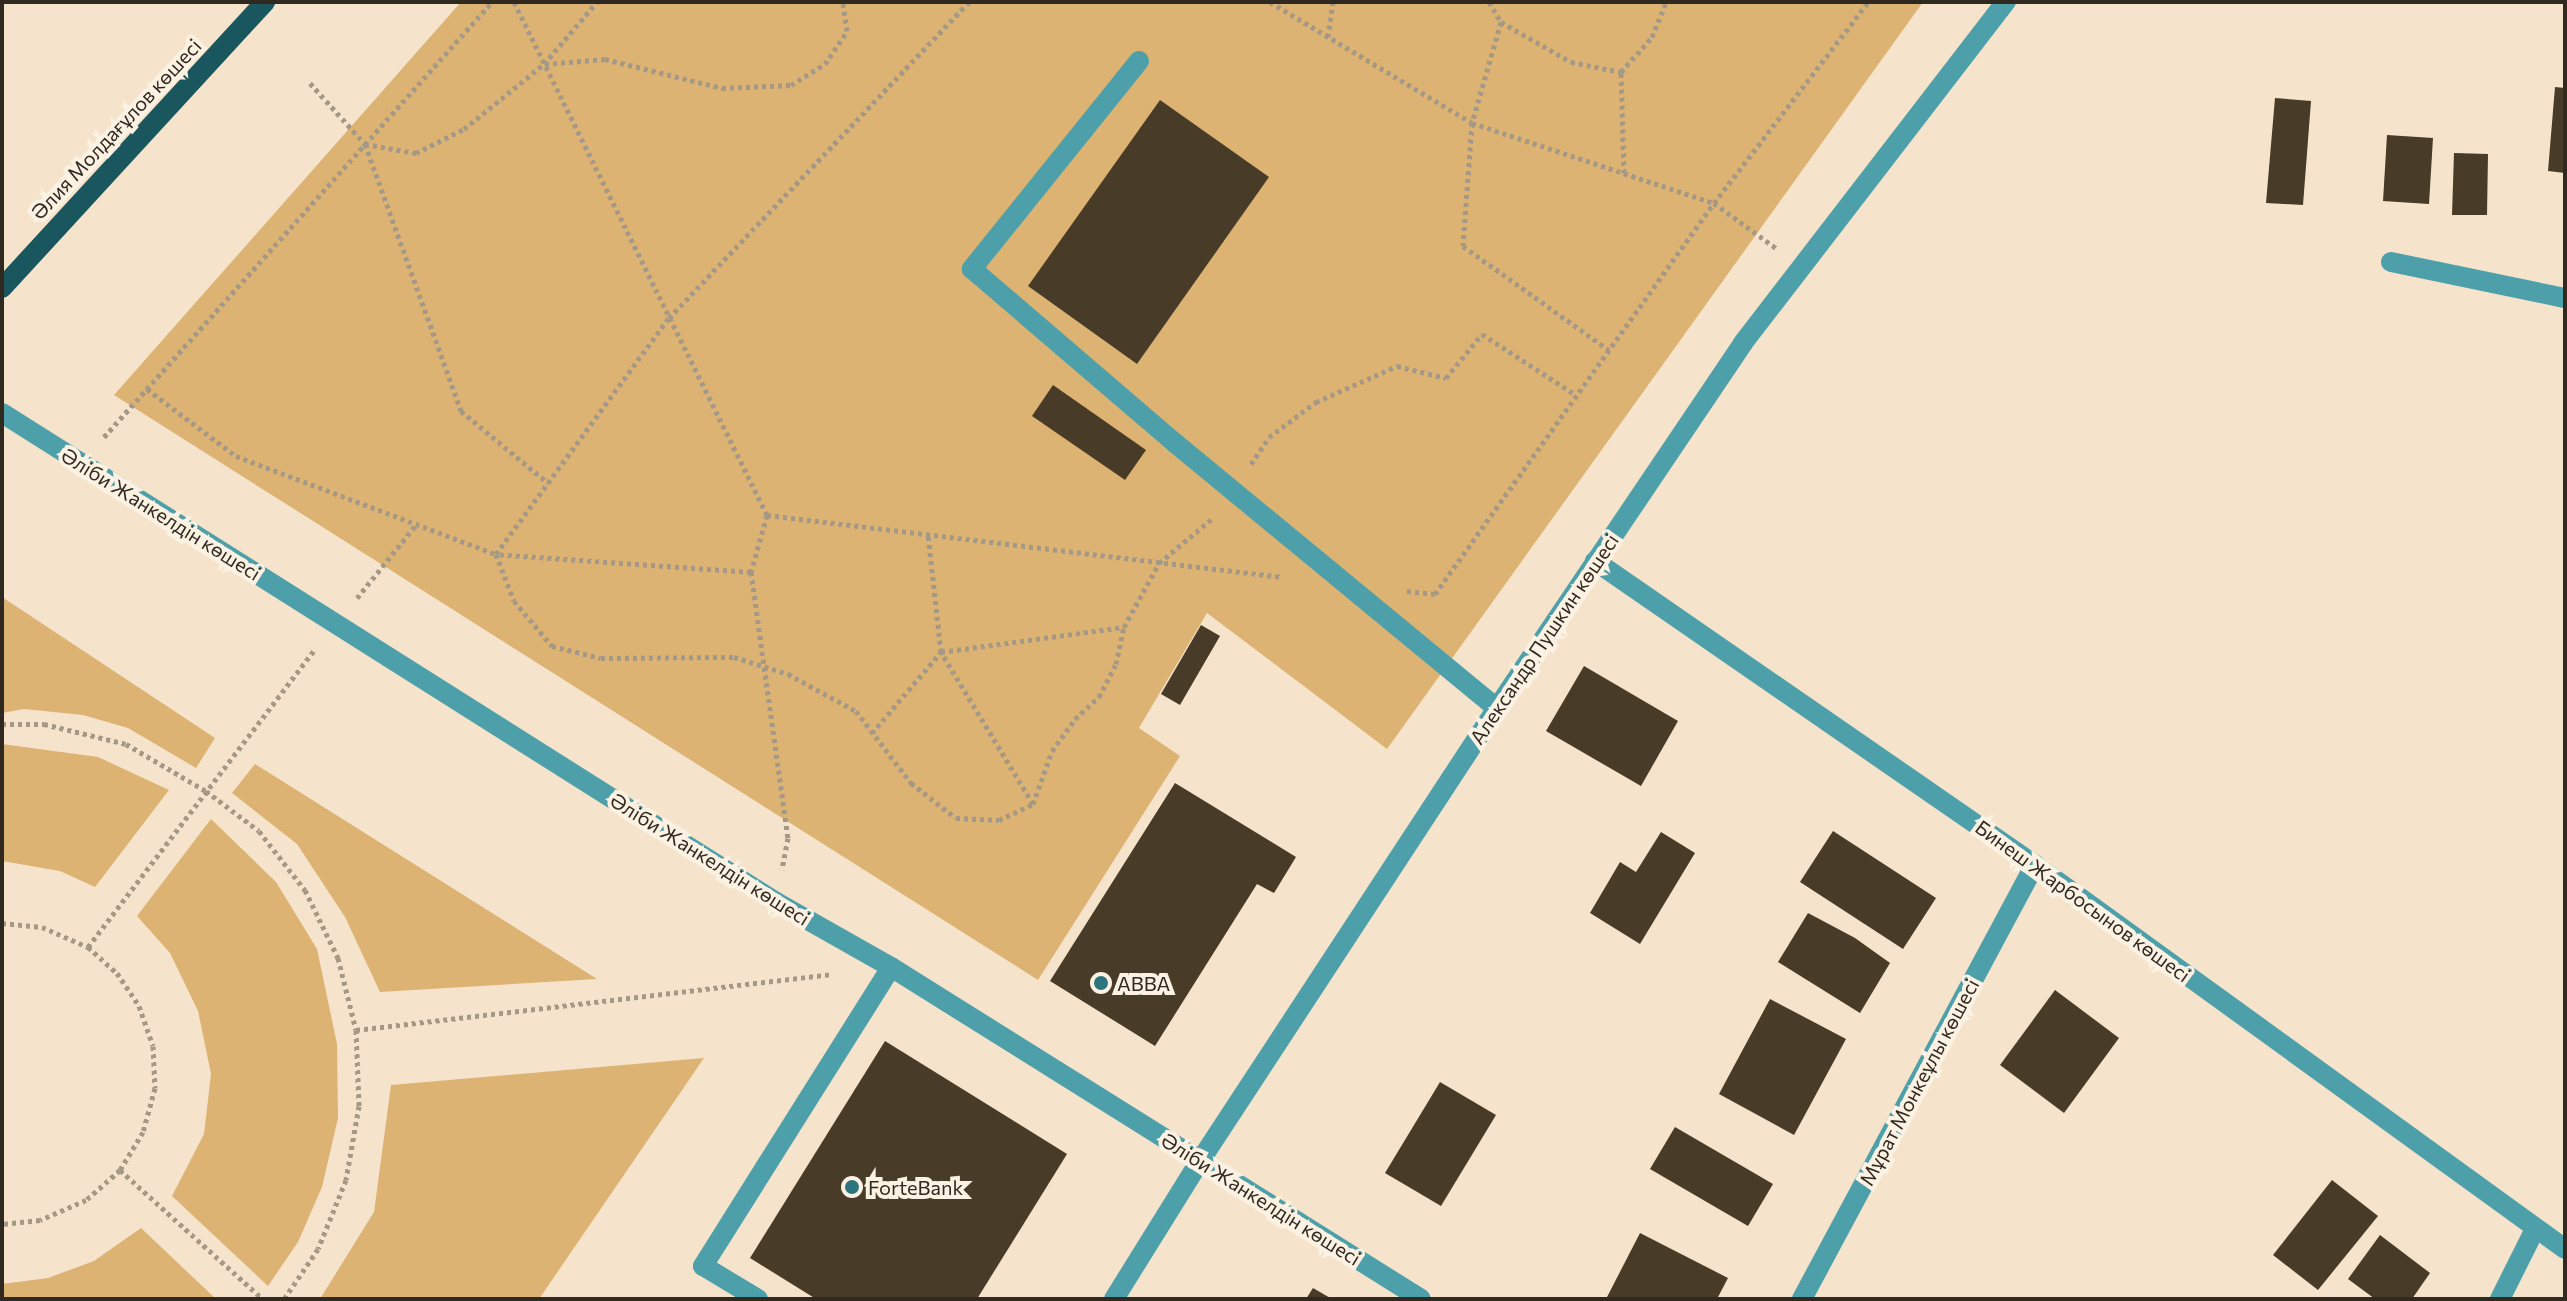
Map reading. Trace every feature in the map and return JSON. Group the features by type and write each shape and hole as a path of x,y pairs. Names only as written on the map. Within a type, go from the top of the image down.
{"main road":[{"name":"Әлия Молдағұлов көшесі","path":"2,288 265,2"}],"street":[{"name":"Александр Пушкин көшесі","path":"1114,1299 1200,1161 1497,708 1743,343 2006,2"},
{"path":"1139,61 972,269 1233,491 1497,708"},
{"path":"2391,262 2565,298"},
{"name":"Әліби Жанкелдін көшесі","path":"2,413 776,902 891,967 1421,1299"},
{"name":"Бинеш Жарбосынов көшесі","path":"1595,561 2035,865 2565,1249"},
{"name":"Мұрат Монкеұлы көшесі","path":"1802,1299 2035,865"},
{"path":"758,1299 703,1266 891,967"},
{"path":"2500,1299 2535,1229"}],"path":[{"path":"81,464 492,2"},
{"path":"514,2 767,515 751,572 788,838 776,902"},
{"path":"365,144 416,153 464,129 544,64 597,2"},
{"path":"544,64 605,59 722,88 791,85 825,64 847,31 843,2"},
{"path":"496,554 669,318 969,2"},
{"path":"1270,2 1472,123 1714,203 1802,267"},
{"path":"1328,37 1333,2"},
{"path":"1489,2 1501,22 1571,62 1621,72"},
{"path":"1624,173 1621,72 1652,37 1666,2"},
{"path":"1405,591 1435,594 1714,203 1868,2"},
{"path":"1501,22 1472,123 1463,246 1609,350"},
{"path":"310,83 365,144 461,411 548,483"},
{"path":"496,554 514,601 552,646 601,658 734,657 788,674 856,711 911,783 956,818 999,820 1033,804 1052,751 1075,719 1099,697 1116,664 1124,627 1159,563 1211,520 1269,437 1316,402 1397,366 1446,378 1482,334 1576,395"},
{"path":"147,389 236,456 496,554 751,572"},
{"path":"767,515 1284,577"},
{"path":"928,535 941,652 1033,804"},
{"path":"872,733 941,652 1124,627"},
{"path":"88,947 276,697"},
{"path":"2,724 44,724 126,744 206,791 259,831 305,890 338,958 356,1030 359,1106 346,1180 318,1249 284,1299"},
{"path":"2,923 42,927 88,947 117,973 132,995 153,1046 155,1088 143,1132 120,1170 86,1200 40,1220 2,1224"},
{"path":"356,1030 891,967"},
{"path":"120,1170 263,1299"}],"shaded area":[{"path":"461,2 1923,2 1387,749 1207,613 1139,728 1180,756 1038,980 114,395"},
{"path":"2,597 215,738 196,768 128,728 83,715 24,709 2,713"},
{"path":"2,744 98,757 169,790 95,887 60,871 2,861"},
{"path":"255,764 597,979 380,992 345,917 297,844 232,793"},
{"path":"211,819 276,882 317,949 337,1044 338,1118 322,1187 298,1242 268,1286 172,1196 204,1134 211,1074 198,1011 170,953 137,916"},
{"path":"704,1058 539,1299 320,1299 374,1212 391,1085"},
{"path":"141,1228 216,1299 2,1299 2,1284 48,1278 94,1261"}],"building":[{"path":"2555,87 2565,88 2565,173 2548,171"},
{"path":"2275,98 2311,101 2303,205 2266,203"},
{"path":"1160,100 1269,177 1137,364 1028,286"},
{"path":"2387,135 2433,138 2429,204 2383,201"},
{"path":"2454,153 2488,154 2487,215 2452,215"},
{"path":"1053,385 1146,450 1125,480 1032,416"},
{"path":"1201,625 1220,636 1180,705 1161,694"},
{"path":"1584,666 1678,721 1641,786 1546,731"},
{"path":"1175,783 1296,857 1274,893 1257,884 1155,1046 1050,981"},
{"path":"1833,831 1936,898 1903,949 1800,882"},
{"path":"1661,832 1695,853 1640,944 1590,913 1620,862 1636,872"},
{"path":"1808,913 1855,938 1890,963 1860,1013 1778,962"},
{"path":"2055,990 2119,1038 2064,1113 2000,1065"},
{"path":"1770,999 1846,1039 1794,1135 1719,1094"},
{"path":"885,1041 1067,1154 977,1299 816,1299 750,1258"},
{"path":"1440,1082 1496,1115 1441,1206 1385,1173"},
{"path":"1675,1127 1773,1184 1748,1226 1650,1169"},
{"path":"2332,1180 2378,1216 2318,1290 2273,1255"},
{"path":"1640,1233 1728,1278 1717,1299 1606,1299"},
{"path":"2380,1235 2430,1273 2412,1299 2375,1299 2348,1279"},
{"path":"1313,1288 1332,1299 1306,1299"}],"place":[{"name":"ABBA","path":"1101,983"},
{"name":"ForteBank","path":"852,1187"}]}
